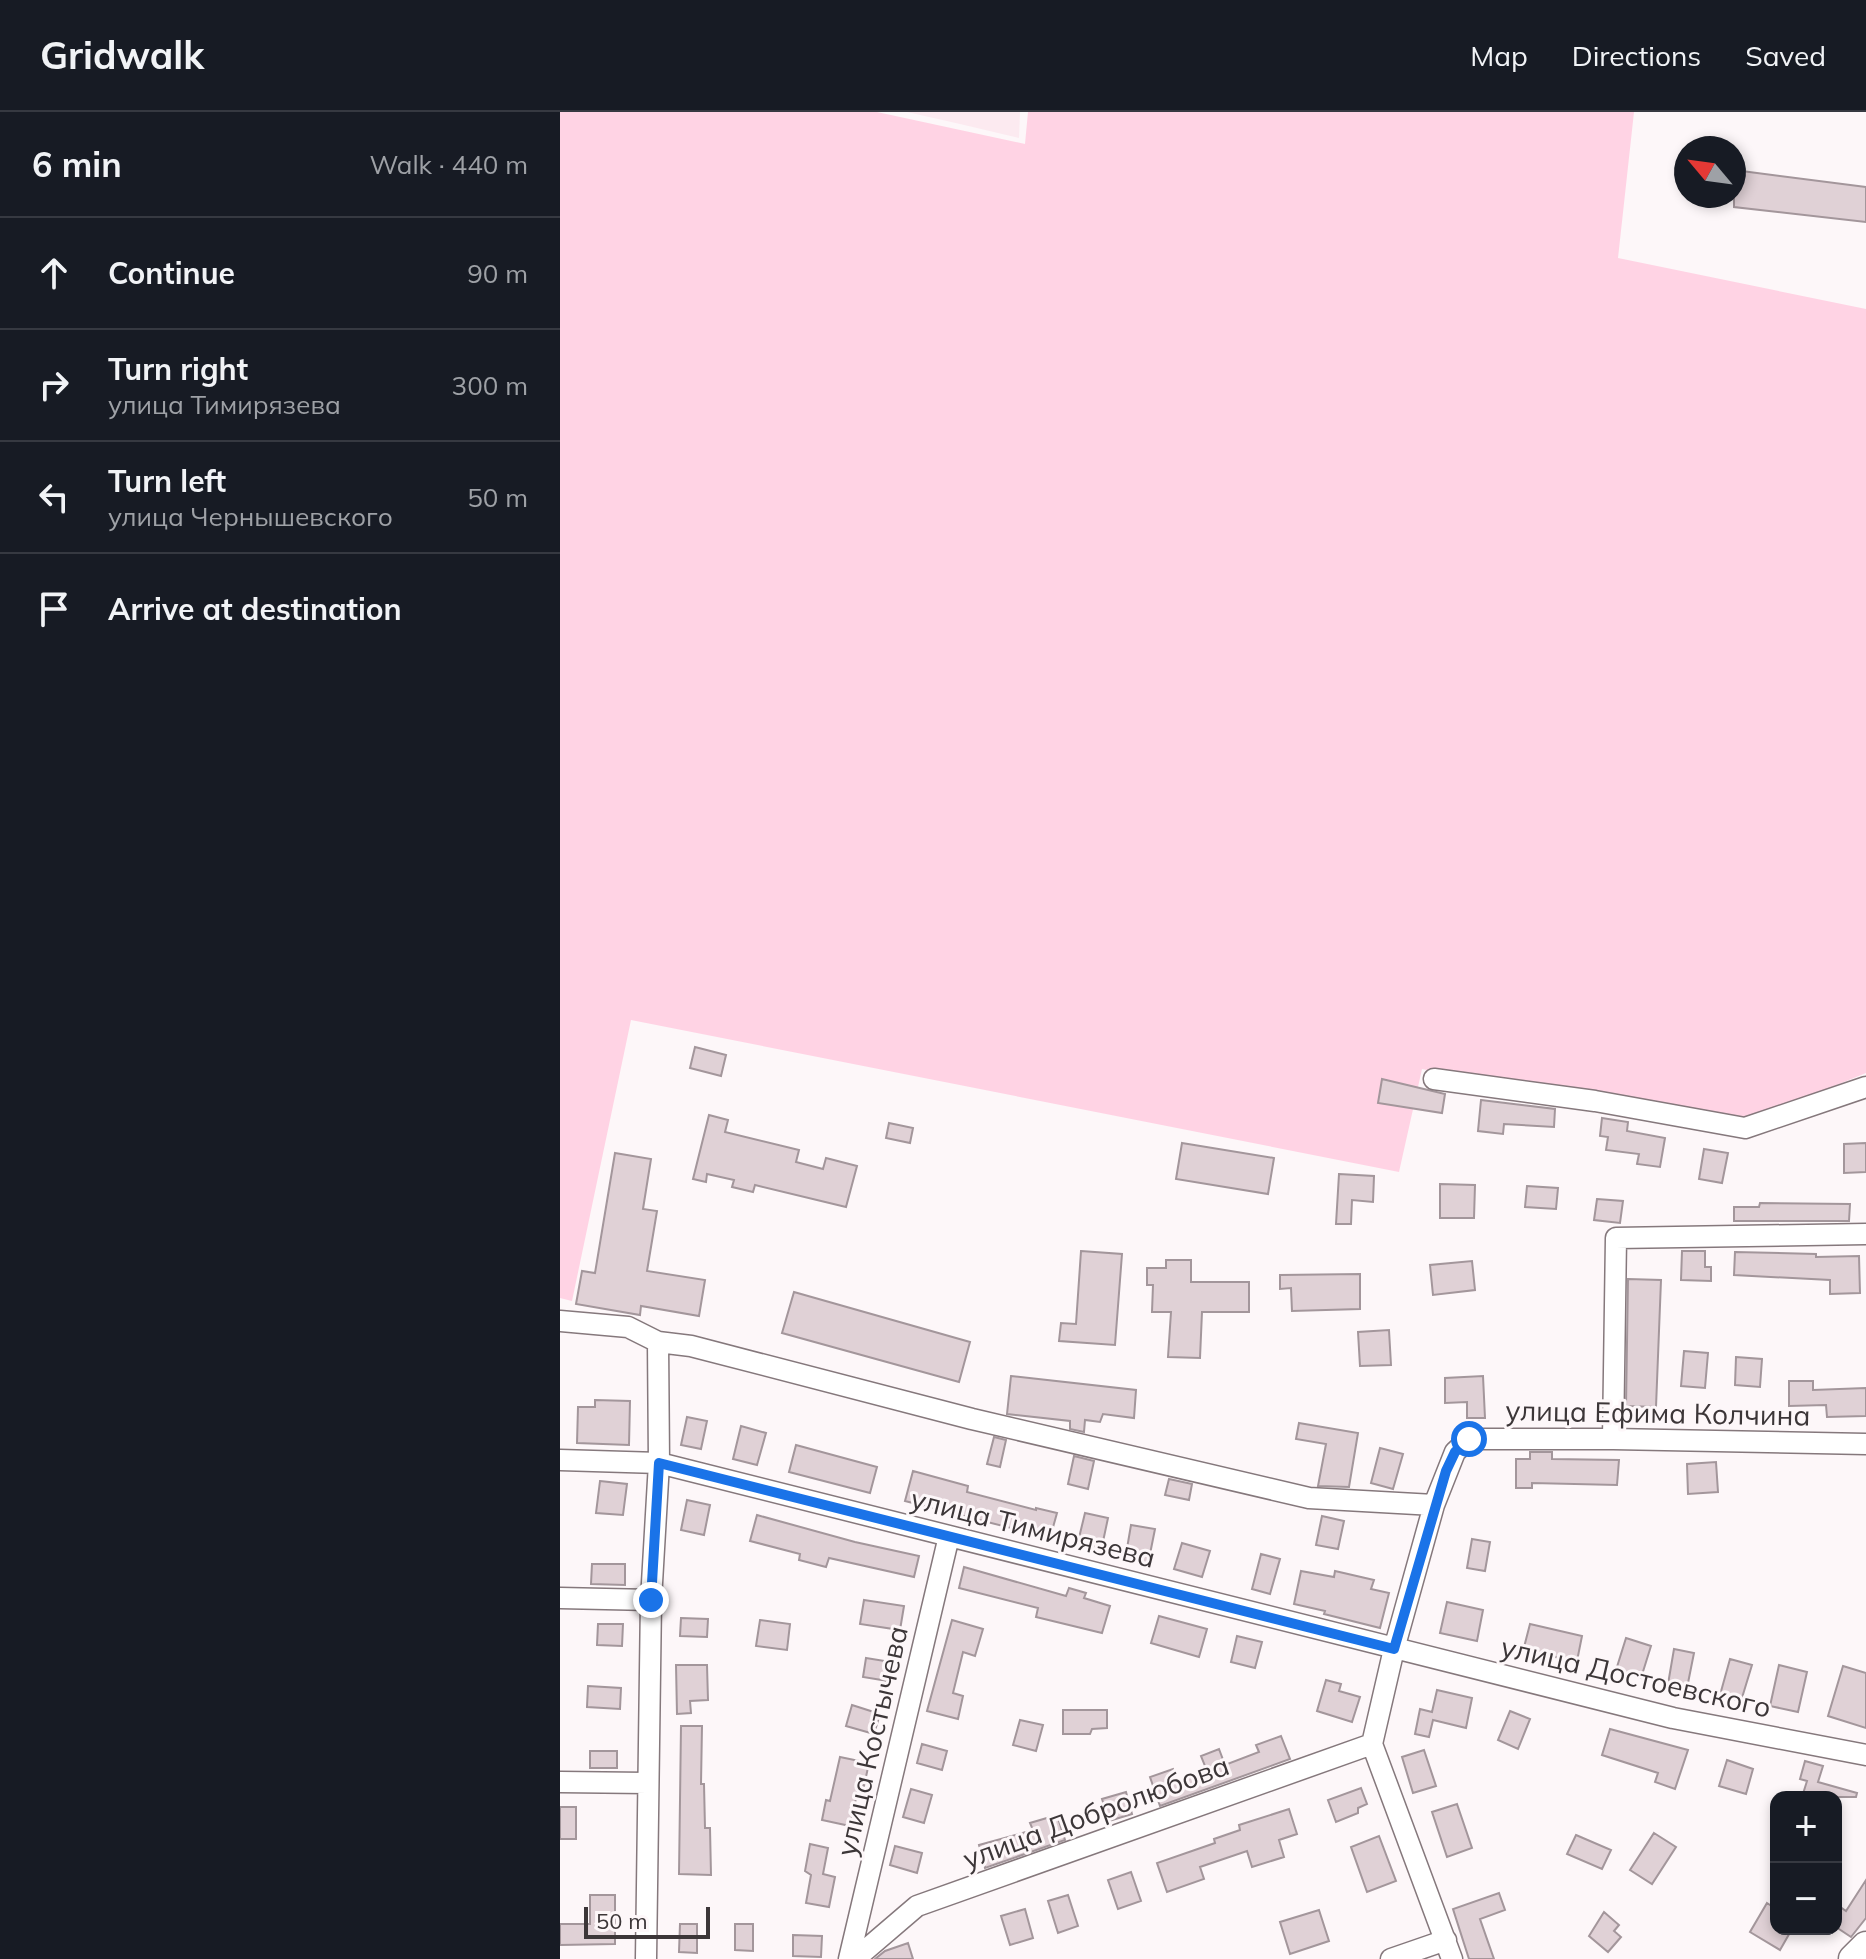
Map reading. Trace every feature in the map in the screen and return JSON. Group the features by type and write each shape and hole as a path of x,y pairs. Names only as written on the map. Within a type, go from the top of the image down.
{"main road":[{"path":"1853,1959 1866,1946"}],"street":[{"path":"1434,1079 1595,1101 1745,1128 1866,1087"},
{"path":"1613,1439 1616,1238 1866,1234"},
{"path":"560,1321 628,1327 658,1342 691,1346 972,1419 1309,1498 1434,1505 1394,1649 1372,1744 1449,1950 1391,1959"},
{"path":"646,1959 651,1600 659,1463 658,1342"},
{"name":"улица Ефима Колчина","path":"1434,1505 1455,1452 1469,1439 1866,1444"},
{"name":"улица Тимирязева","path":"560,1460 659,1463 1394,1649"},
{"name":"улица Костычева","path":"852,1959 949,1536"},
{"path":"560,1598 651,1600"},
{"name":"улица Достоевского","path":"1394,1649 1673,1718 1866,1755"},
{"name":"улица Добролюбова","path":"852,1959 917,1906 1372,1744"},
{"path":"560,1782 647,1783"}],"shaded area":[{"path":"560,112 877,112 1025,144 1028,112 1634,112 1618,258 1866,309 1866,1073 1732,1128 1422,1069 1399,1172 631,1020 572,1301 560,1298"},
{"path":"907,112 1020,112 1019,138 960,124"}],"building":[{"path":"1746,172 1866,187 1866,222 1743,208 1746,208"},
{"path":"695,1047 726,1055 721,1076 690,1068"},
{"path":"1382,1079 1445,1094 1442,1113 1378,1103"},
{"path":"1481,1100 1555,1109 1554,1127 1504,1124 1503,1134 1478,1131"},
{"path":"709,1115 728,1120 725,1132 799,1150 796,1162 823,1169 826,1158 857,1166 846,1207 755,1185 753,1192 732,1187 734,1180 707,1174 706,1182 693,1179"},
{"path":"1602,1118 1628,1122 1627,1131 1665,1138 1660,1167 1637,1164 1639,1154 1606,1150 1608,1137 1600,1136"},
{"path":"889,1123 913,1128 910,1143 886,1138"},
{"path":"1182,1143 1274,1158 1268,1194 1176,1179"},
{"path":"1866,1143 1866,1172 1844,1173 1844,1144"},
{"path":"1704,1149 1728,1153 1722,1183 1699,1179"},
{"path":"615,1153 651,1159 643,1209 657,1211 647,1271 705,1280 699,1316 641,1306 640,1315 576,1304 582,1271 595,1273"},
{"path":"1339,1174 1374,1176 1373,1202 1352,1200 1351,1224 1336,1224"},
{"path":"1440,1184 1475,1185 1474,1218 1440,1218"},
{"path":"1527,1186 1558,1188 1556,1209 1525,1207"},
{"path":"1597,1199 1623,1201 1620,1223 1594,1220"},
{"path":"1760,1203 1850,1204 1849,1221 1734,1221 1734,1207 1759,1207"},
{"path":"1081,1251 1122,1254 1115,1345 1059,1341 1061,1323 1076,1324"},
{"path":"1682,1251 1705,1251 1705,1267 1711,1267 1711,1281 1681,1280"},
{"path":"1735,1252 1859,1256 1860,1293 1830,1294 1830,1280 1734,1275"},
{"path":"1166,1260 1191,1260 1191,1282 1249,1282 1249,1312 1202,1312 1200,1358 1168,1357 1171,1312 1152,1312 1153,1285 1147,1285 1147,1268 1166,1268"},
{"path":"1472,1261 1475,1290 1433,1295 1430,1265"},
{"path":"1360,1274 1360,1309 1292,1311 1291,1288 1280,1289 1280,1275"},
{"path":"1628,1279 1661,1280 1656,1407 1626,1406"},
{"path":"794,1292 970,1342 959,1382 782,1333"},
{"path":"1389,1330 1391,1365 1360,1366 1358,1332"},
{"path":"1684,1351 1708,1353 1705,1388 1681,1386"},
{"path":"1736,1357 1762,1359 1760,1387 1735,1385"},
{"path":"1011,1376 1136,1390 1134,1418 1103,1414 1100,1422 1085,1420 1084,1432 1070,1429 1070,1421 1007,1414"},
{"path":"1483,1376 1485,1418 1467,1418 1467,1402 1445,1403 1445,1378"},
{"path":"1789,1381 1813,1381 1813,1390 1866,1388 1866,1416 1827,1417 1826,1405 1789,1406"},
{"path":"595,1400 630,1401 629,1445 577,1443 578,1407 595,1407"},
{"path":"687,1417 707,1421 701,1449 681,1445"},
{"path":"1299,1423 1358,1433 1349,1487 1318,1486 1326,1444 1296,1439"},
{"path":"741,1426 766,1433 757,1465 733,1459"},
{"path":"994,1437 1006,1440 1000,1467 987,1464"},
{"path":"796,1445 877,1467 870,1493 789,1472"},
{"path":"1380,1448 1403,1454 1393,1489 1371,1483"},
{"path":"1530,1452 1552,1452 1552,1459 1619,1460 1617,1485 1532,1483 1532,1488 1516,1488 1516,1459 1530,1459"},
{"path":"1074,1456 1094,1461 1088,1489 1068,1484"},
{"path":"1716,1462 1718,1492 1688,1494 1687,1464"},
{"path":"913,1471 968,1486 967,1492 1057,1513 1050,1538 905,1501"},
{"path":"1169,1479 1192,1484 1189,1500 1165,1495"},
{"path":"600,1481 627,1484 623,1515 596,1513"},
{"path":"687,1500 710,1505 704,1535 681,1530"},
{"path":"1085,1513 1108,1518 1101,1551 1077,1546"},
{"path":"757,1515 919,1556 914,1577 829,1558 826,1567 799,1560 800,1554 750,1541"},
{"path":"1322,1516 1344,1521 1338,1549 1316,1545"},
{"path":"1131,1525 1155,1529 1148,1564 1125,1560"},
{"path":"1472,1539 1490,1542 1485,1571 1467,1568"},
{"path":"1182,1543 1210,1551 1202,1577 1174,1569"},
{"path":"1261,1554 1280,1559 1270,1594 1252,1589"},
{"path":"592,1564 625,1564 625,1585 591,1584"},
{"path":"964,1567 1066,1596 1069,1588 1086,1593 1084,1598 1110,1606 1102,1633 1036,1617 1038,1608 959,1588"},
{"path":"1301,1571 1334,1577 1335,1571 1374,1580 1371,1589 1389,1593 1380,1628 1294,1604"},
{"path":"864,1600 904,1606 900,1630 860,1624"},
{"path":"1447,1602 1483,1610 1477,1641 1440,1633"},
{"path":"1159,1616 1207,1629 1199,1657 1151,1643"},
{"path":"681,1618 708,1619 707,1637 680,1636"},
{"path":"760,1620 790,1624 787,1650 756,1646"},
{"path":"952,1620 983,1629 975,1656 963,1652 953,1693 963,1696 958,1719 927,1711"},
{"path":"598,1624 623,1624 622,1646 597,1645"},
{"path":"1530,1624 1582,1636 1577,1661 1523,1651"},
{"path":"1237,1636 1262,1642 1255,1668 1231,1662"},
{"path":"1626,1638 1651,1646 1641,1678 1616,1670"},
{"path":"1674,1649 1694,1653 1687,1688 1668,1684"},
{"path":"866,1658 891,1662 888,1681 863,1677"},
{"path":"1730,1659 1752,1665 1741,1701 1720,1695"},
{"path":"676,1665 707,1665 708,1700 690,1701 691,1713 677,1714"},
{"path":"1779,1665 1807,1672 1798,1712 1770,1706"},
{"path":"1843,1666 1866,1673 1866,1728 1828,1716"},
{"path":"1326,1680 1341,1684 1339,1691 1360,1697 1352,1722 1317,1711"},
{"path":"588,1686 621,1688 620,1709 587,1707"},
{"path":"1437,1690 1472,1698 1466,1728 1433,1720 1429,1737 1415,1734 1420,1709 1432,1712"},
{"path":"852,1705 880,1714 874,1734 846,1726"},
{"path":"1063,1710 1107,1710 1107,1728 1092,1729 1090,1734 1063,1734"},
{"path":"1510,1711 1530,1719 1518,1749 1498,1740"},
{"path":"1020,1720 1043,1725 1036,1751 1013,1745"},
{"path":"681,1726 702,1726 701,1784 704,1784 705,1828 710,1828 711,1875 679,1874"},
{"path":"1610,1729 1688,1750 1675,1789 1655,1782 1658,1773 1602,1755"},
{"path":"1281,1736 1290,1759 1160,1806 1150,1777 1173,1769 1177,1782 1207,1771 1201,1756 1219,1749 1225,1765 1259,1752 1256,1745"},
{"path":"922,1744 947,1751 942,1770 917,1763"},
{"path":"1424,1750 1436,1786 1413,1793 1402,1757"},
{"path":"590,1751 617,1751 617,1768 590,1768"},
{"path":"840,1757 869,1763 864,1786 859,1785 850,1826 822,1820 826,1800 830,1801"},
{"path":"1727,1760 1753,1769 1746,1794 1719,1786"},
{"path":"1805,1761 1823,1766 1818,1782 1857,1793 1856,1797 1842,1797 1842,1791 1804,1791 1807,1781 1800,1779"},
{"path":"1361,1788 1367,1804 1358,1808 1358,1813 1336,1822 1328,1800"},
{"path":"911,1789 932,1795 924,1823 903,1817"},
{"path":"1126,1792 1132,1814 1109,1821 1102,1799"},
{"path":"1457,1804 1472,1848 1447,1857 1432,1812"},
{"path":"560,1807 576,1807 576,1839 560,1839"},
{"path":"1289,1809 1297,1834 1279,1840 1284,1857 1252,1867 1247,1851 1200,1867 1204,1879 1167,1892 1157,1863 1215,1843 1214,1839 1240,1830 1239,1825"},
{"path":"1057,1815 1065,1840 985,1868 979,1845 1033,1830 1030,1823"},
{"path":"1654,1833 1676,1847 1652,1884 1630,1870"},
{"path":"1576,1835 1611,1850 1602,1869 1567,1854"},
{"path":"1379,1836 1396,1881 1367,1892 1351,1847"},
{"path":"810,1844 828,1848 823,1874 835,1877 829,1907 806,1903 811,1875 805,1871"},
{"path":"895,1846 922,1853 917,1873 890,1865"},
{"path":"1131,1872 1141,1901 1118,1909 1108,1880"},
{"path":"1866,1880 1866,1918 1851,1937 1842,1931 1842,1908 1846,1911"},
{"path":"1499,1893 1505,1910 1480,1919 1494,1959 1469,1959 1453,1909"},
{"path":"590,1895 615,1895 615,1944 560,1945 560,1924 590,1924"},
{"path":"1068,1895 1078,1926 1058,1933 1048,1901"},
{"path":"1767,1903 1770,1905 1770,1935 1789,1935 1780,1950 1750,1932"},
{"path":"1025,1909 1033,1938 1010,1945 1001,1916"},
{"path":"1319,1910 1329,1941 1290,1954 1280,1922"},
{"path":"1604,1912 1619,1925 1614,1931 1621,1937 1608,1952 1589,1936"},
{"path":"680,1924 697,1924 697,1953 679,1952"},
{"path":"735,1924 753,1924 753,1951 735,1950"},
{"path":"793,1935 822,1936 821,1957 793,1956"},
{"path":"908,1943 913,1959 875,1959 885,1951"}],"route":[{"path":"651,1600 659,1463 1394,1649 1446,1471 1455,1452 1469,1439"}]}
